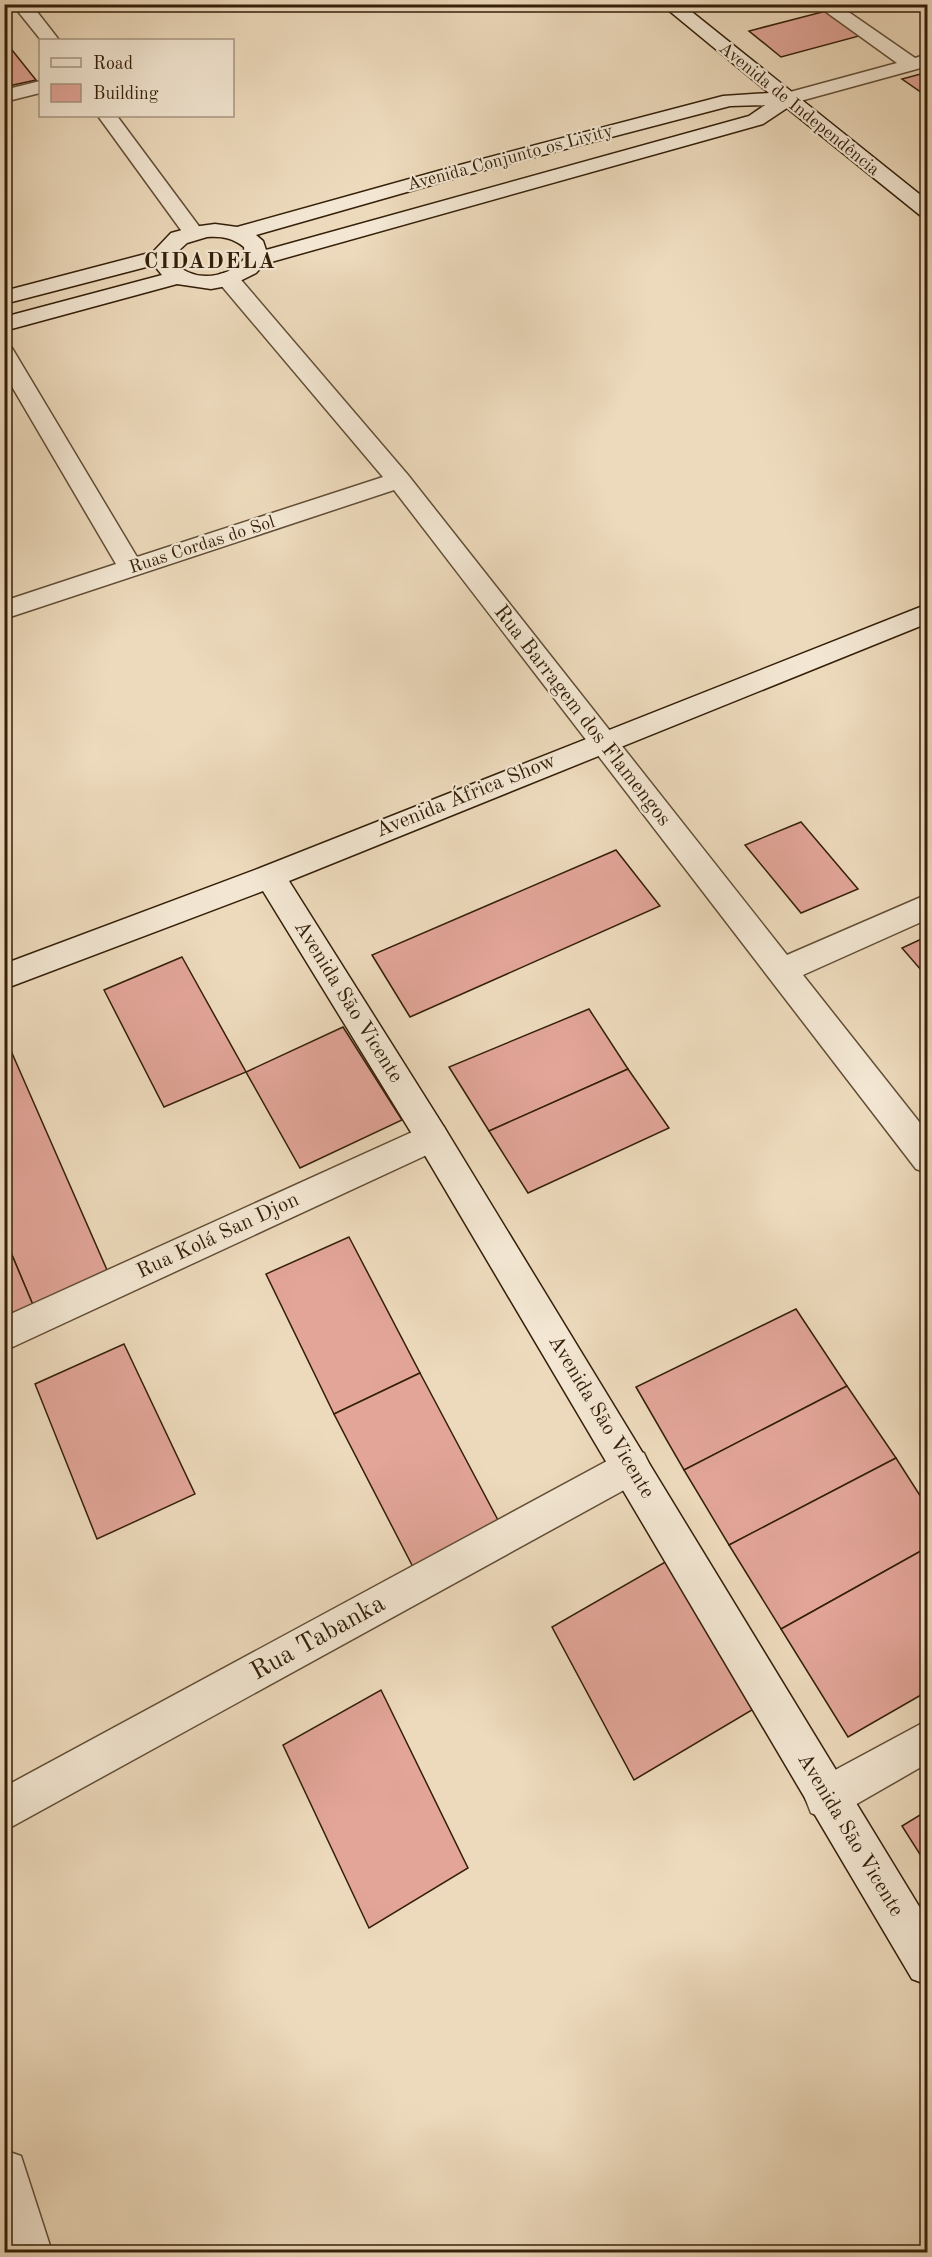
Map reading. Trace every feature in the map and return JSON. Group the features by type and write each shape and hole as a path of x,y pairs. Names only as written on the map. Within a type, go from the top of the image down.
{"street":[{"path":"21,4 49,39"},
{"name":"Avenida de Independência","path":"670,4 786,99 924,206"},
{"path":"824,4 920,62"},
{"name":"Avenida Conjunto os Livity","path":"236,234 463,170 730,100 786,99 920,62"},
{"path":"4,96 39,87"},
{"name":"Avenida Conjunto os Livity","path":"256,259 756,120 786,99"},
{"path":"108,117 193,233"},
{"path":"4,298 164,256 174,241 193,233 215,230 236,234 255,246 256,259 246,271 228,279 203,282 178,277 4,324"},
{"path":"164,256 168,269 178,277"},
{"name":"Rua Barragem dos Flamengos","path":"228,279 399,480 927,1160"},
{"path":"4,353 131,568"},
{"name":"Ruas Cordas do Sol","path":"4,610 399,480"},
{"name":"Avenida África Show","path":"4,977 270,876 602,741 927,614"},
{"name":"Avenida São Vicente","path":"270,876 432,1137 631,1466 826,1798 927,1963"},
{"path":"781,971 927,906"},
{"name":"Rua Kolá San Djon","path":"4,1335 432,1137"},
{"name":"Rua Tabanka","path":"4,1810 631,1466"},
{"path":"826,1798 927,1740"},
{"path":"4,2173 28,2253"}],"building":[{"path":"826,11 859,36 781,57 749,31"},
{"path":"4,40 36,80 4,87"},
{"path":"928,72 928,97 902,79"},
{"path":"801,822 858,889 801,913 745,845"},
{"path":"616,850 660,906 410,1017 372,955"},
{"path":"928,936 928,978 902,948"},
{"path":"182,957 246,1072 164,1107 104,990"},
{"path":"589,1009 628,1069 489,1131 449,1067"},
{"path":"343,1027 402,1120 300,1168 246,1072"},
{"path":"8,1044 107,1270 33,1305 4,1236 4,1046"},
{"path":"628,1069 669,1128 528,1193 489,1131"},
{"path":"4,1236 33,1305 4,1317"},
{"path":"349,1237 420,1373 334,1414 266,1274"},
{"path":"796,1309 847,1386 684,1470 636,1387"},
{"path":"124,1344 195,1494 97,1539 35,1384"},
{"path":"420,1373 499,1522 413,1567 334,1414"},
{"path":"847,1386 896,1458 729,1545 684,1470"},
{"path":"896,1458 928,1508 928,1547 781,1629 729,1545"},
{"path":"928,1547 928,1691 848,1737 781,1629"},
{"path":"667,1561 757,1707 634,1780 552,1627"},
{"path":"381,1690 468,1868 369,1928 283,1745"},
{"path":"928,1810 928,1867 902,1826"}],"district":[{"name":"CIDADELA","path":"210,262"}]}
